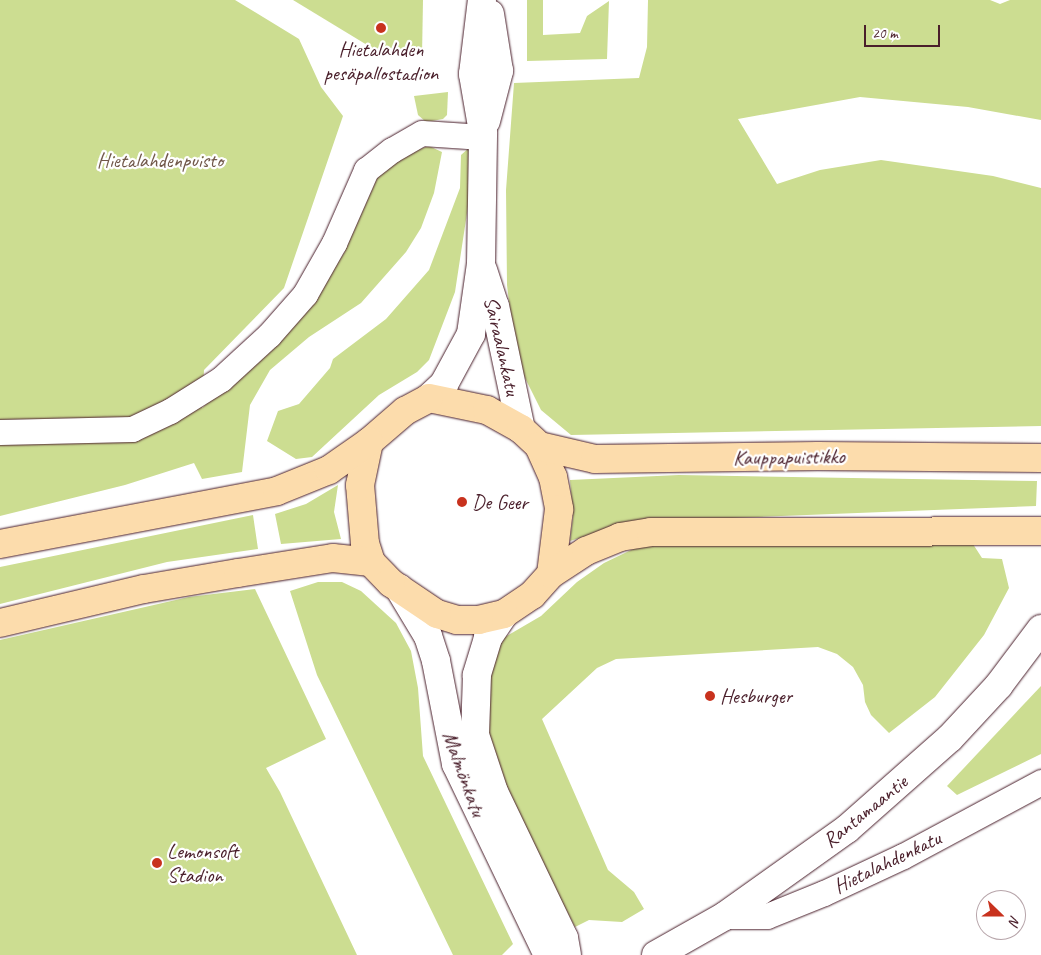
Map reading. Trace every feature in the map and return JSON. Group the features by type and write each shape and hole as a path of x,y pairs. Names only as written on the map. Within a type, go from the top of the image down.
{"main road":[{"name":"Sairaalankatu","path":"429,398 444,384 471,334 481,264 483,135 474,74 482,0"},
{"name":"Sairaalankatu","path":"483,135 499,72 487,0"},
{"name":"Sairaalankatu","path":"481,264 495,306 530,437"},
{"name":"Kauppapuistikko","path":"429,398 488,410 530,437 595,459 818,456 1039,458"},
{"path":"0,544 87,525 239,499 303,483 328,470 369,442 404,411 429,398"},
{"path":"530,437 553,477 559,508 551,574"},
{"path":"369,442 360,485 364,536 371,562 398,588 437,614 457,620 478,620 504,614 532,595 551,574 586,551 620,537 651,532 1041,531"},
{"path":"0,623 144,589 238,572 333,558 371,562"},
{"name":"Malmönkatu","path":"398,588 428,636 436,661 456,764 548,955"},
{"name":"Malmönkatu","path":"504,614 488,638 477,675 475,735 494,792 564,938 567,955"},
{"name":"Rantamaantie","path":"656,955 725,916 847,829 950,738 999,684 1041,629"}],"street":[{"path":"0,432 132,429 170,411 221,379 269,335 305,294 334,243 366,170 422,133 483,135"},
{"name":"Hietalahdenkatu","path":"725,916 767,916 824,893 938,837 1041,782"}],"green space":[{"name":"Hietalahdenpuisto","path":"0,0 235,0 299,39 321,87 343,116 284,288 204,370 202,408 314,299 344,253 382,167 397,156 429,146 442,152 434,193 421,228 406,252 361,303 309,337 270,370 250,405 242,472 202,479 194,463 125,485 0,516"},
{"name":"Hietalahden pesäpallostadion","path":"293,0 423,0 422,56 372,48"},
{"path":"527,0 543,0 543,35 580,33 587,16 609,1 607,59 527,61"},
{"path":"648,0 990,0 1000,4 1010,0 1041,0 1041,120 968,107 860,97 738,119 777,184 820,170 881,160 993,176 1041,188 1041,426 571,435 541,410 516,360 507,285 506,190 514,83 639,78 647,47"},
{"path":"448,92 447,115 443,119 426,122 418,115 414,96"},
{"path":"470,147 469,200 455,292 429,360 417,372 379,395 312,457 296,459 267,441 278,411 299,404 330,368 333,359 386,319 429,270 460,188 461,155"},
{"path":"679,475 1037,481 1036,506 629,522 570,541 573,517 570,480"},
{"path":"338,485 334,512 341,539 281,544 275,514 306,504"},
{"path":"253,515 258,549 167,562 0,604 0,567"},
{"path":"652,540 971,541 982,558 1002,559 1009,588 984,635 935,697 889,733 871,715 865,702 863,685 853,667 837,654 818,647 616,659 597,668 542,719 608,870 634,892 644,909 622,922 589,920 575,927 502,788 489,755 484,704 494,654 505,637 541,616 577,582 604,563"},
{"path":"318,582 342,582 361,591 396,623 411,651 418,688 423,756 513,944 502,955 453,955 317,675 290,591"},
{"name":"Lemonsoft Stadion","path":"255,589 326,739 266,768 280,792 357,955 0,955 0,640 189,597"},
{"path":"1041,686 1041,754 957,795 947,786"}],"place":[{"name":"Hietalahden pesäpallostadion","path":"381,28"},
{"name":"De Geer","path":"462,502"},
{"name":"Hesburger","path":"710,696"},
{"name":"Lemonsoft Stadion","path":"157,863"}]}
